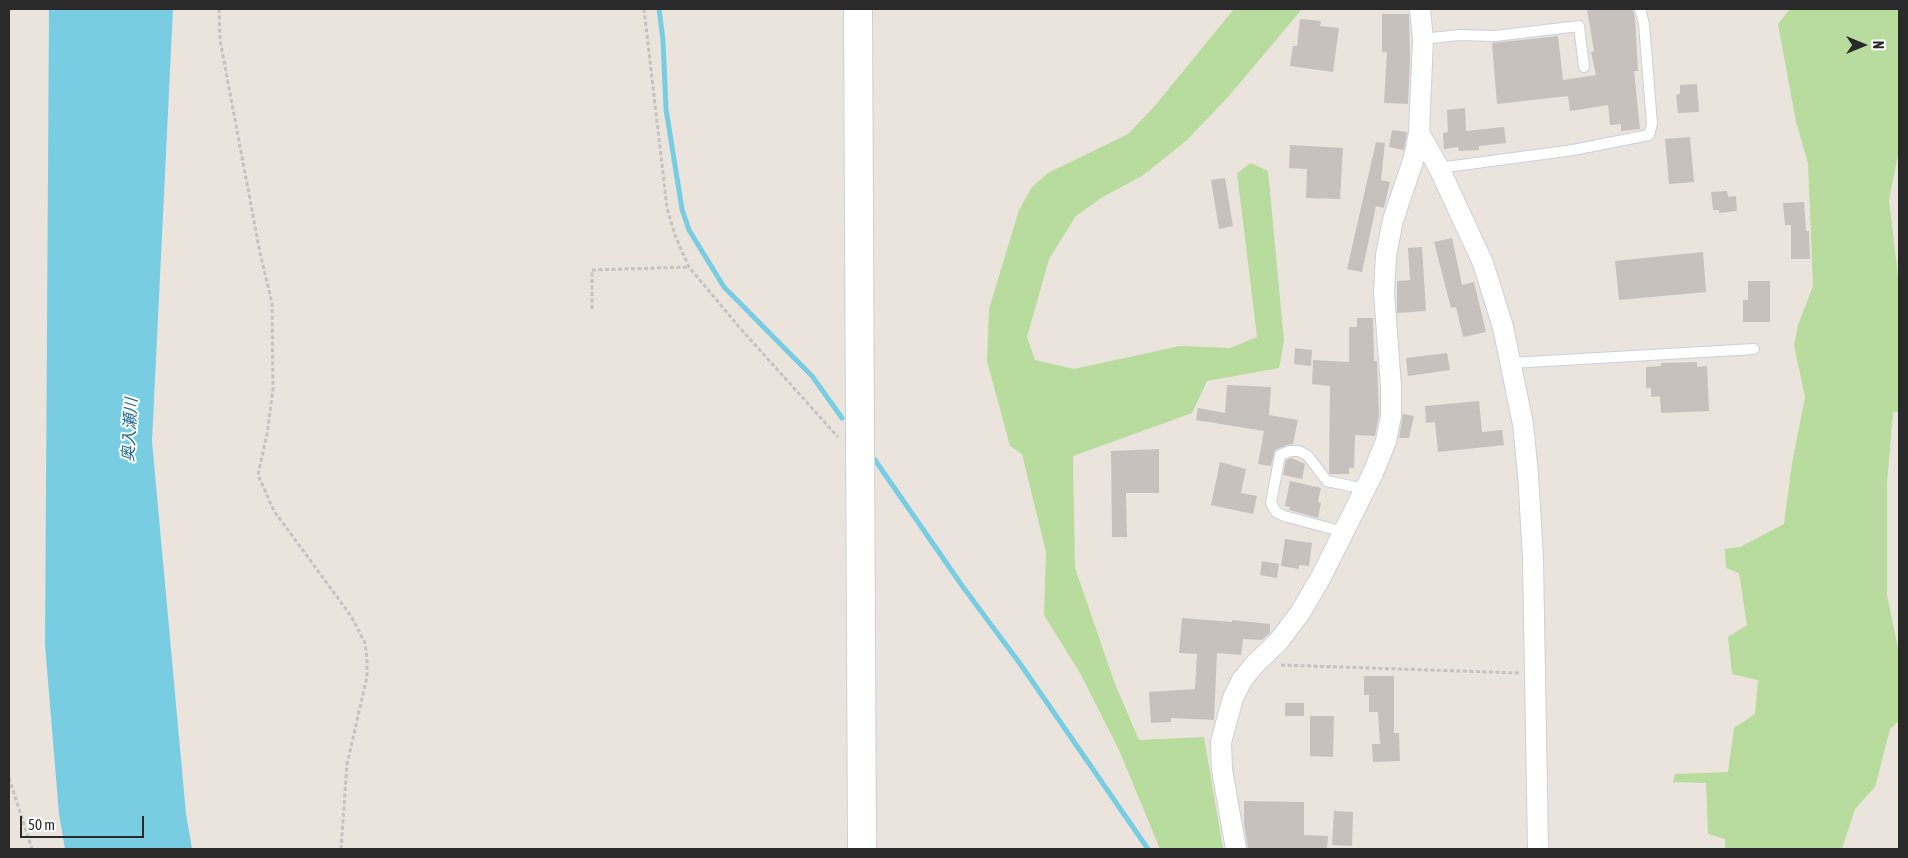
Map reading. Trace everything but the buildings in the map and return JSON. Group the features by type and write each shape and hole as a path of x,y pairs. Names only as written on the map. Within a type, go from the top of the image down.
{"street":[{"path":"858,9 862,849"},
{"path":"1236,849 1222,770 1221,742 1233,698 1242,680 1255,664 1278,642 1300,614 1365,490 1386,441 1391,416 1391,386 1384,293 1386,255 1393,220 1414,158 1419,134 1423,38 1420,9"},
{"path":"1419,134 1439,168 1483,263 1503,328 1523,424 1533,558 1538,849"}],"lane":[{"path":"1439,168 1574,150 1649,135 1652,124 1644,24 1640,9"},
{"path":"1423,38 1459,35 1495,36 1580,26 1584,67"},
{"path":"1511,363 1754,349"},
{"path":"1344,532 1284,516 1276,512 1271,503 1280,455 1290,451 1299,451 1308,456 1328,480 1365,490"}],"path":[{"path":"219,9 220,40 260,253 272,303 273,390 267,434 258,475 274,511 351,616 365,642 367,678 347,764 341,849"},
{"path":"644,9 667,208 675,235 689,267 739,327 860,462"},
{"path":"592,309 592,270 689,267"},
{"path":"1255,664 1497,673 1535,672"},
{"path":"9,778 32,849"}],"green space":[{"path":"1234,9 1302,9 1229,96 1187,140 1142,176 1101,198 1076,216 1049,259 1027,337 1035,360 1074,369 1180,346 1230,348 1257,337 1237,173 1251,163 1268,171 1284,341 1279,368 1207,381 1192,413 1073,456 1075,568 1115,684 1139,740 1204,737 1223,849 1160,849 1119,750 1080,673 1044,615 1046,552 1022,454 1010,446 987,361 989,309 1019,210 1032,187 1048,173 1128,134 1153,108"},
{"path":"1790,9 1899,9 1899,151 1889,200 1899,284 1899,412 1893,412 1887,484 1887,595 1899,653 1899,721 1890,729 1875,787 1855,809 1842,849 1725,849 1725,839 1708,834 1706,783 1673,782 1675,774 1728,772 1734,728 1755,714 1758,680 1732,674 1728,637 1747,625 1739,573 1726,568 1725,549 1740,547 1784,524 1792,463 1805,397 1794,345 1798,325 1813,286 1808,163 1796,122 1778,24"}],"water":[{"name":"奥入瀬川","path":"49,9 173,9 152,441 186,814 192,849 65,849 59,814 45,645"}],"waterway":[{"path":"659,9 663,40 666,109 682,209 689,230 724,287 812,376 842,418"},
{"path":"875,460 963,587 1021,665 1148,849"}]}
